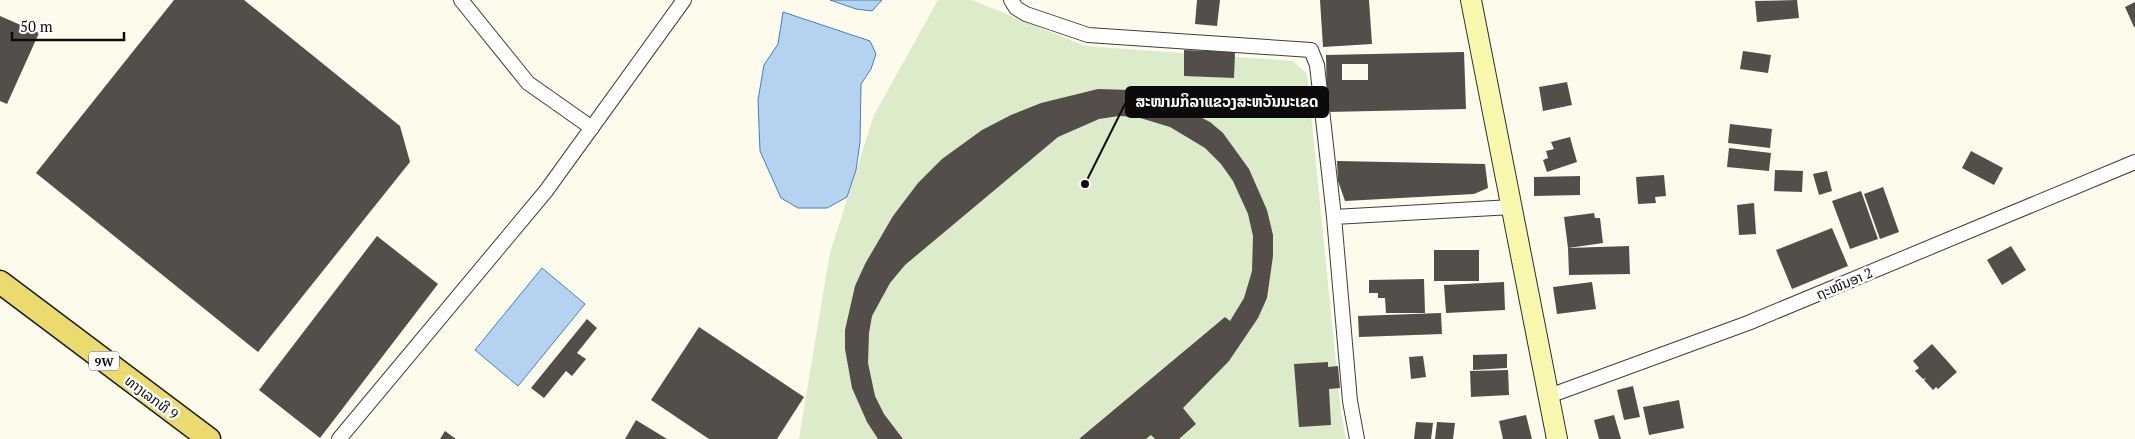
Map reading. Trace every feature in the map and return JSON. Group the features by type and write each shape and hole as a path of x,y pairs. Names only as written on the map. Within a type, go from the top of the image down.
{"main road":[{"name":"ທາງເລກທີ 9","path":"0,282 209,439"}],"street":[{"path":"461,0 528,83 592,128"},
{"path":"339,439 546,191 684,0"},
{"path":"1011,0 1016,8 1026,14 1088,35 1311,50 1317,65 1334,217 1350,400 1357,439"},
{"path":"1471,0 1557,439"},
{"name":"ຖະໜົນອາ 2","path":"1549,396 1748,323 2135,162"},
{"path":"1334,217 1512,207"}],"green space":[{"path":"938,0 972,0 1085,46 1293,61 1307,74 1341,413 1346,439 799,439 830,253 874,115"}],"water":[{"path":"830,0 882,0 872,11 856,9"},
{"path":"783,12 870,41 876,54 871,69 861,84 860,142 856,170 847,197 827,208 798,208 781,198 760,151 758,100 764,65 778,44"},
{"path":"542,268 585,304 518,386 475,350"}],"building":[{"path":"174,0 244,0 400,126 410,162 258,352 36,173"},
{"path":"1197,0 1220,0 1217,26 1195,24"},
{"path":"1320,0 1369,0 1372,44 1323,47"},
{"path":"1797,0 1799,18 1757,22 1755,1"},
{"path":"2135,2 2135,27 2134,27 2125,7"},
{"path":"0,16 39,33 7,104 0,101"},
{"path":"1184,50 1235,52 1234,78 1184,76"},
{"path":"1743,51 1771,55 1768,73 1740,69"},
{"path":"1464,52 1466,109 1327,112 1326,55","holes":["1342,64 1368,64 1368,80 1342,80"]},
{"path":"1567,82 1572,105 1543,111 1539,87"},
{"path":"1098,89 1129,90 1162,98 1210,122 1223,133 1249,169 1267,210 1273,235 1273,256 1267,298 1258,318 1229,361 1183,408 1196,424 1179,439 1155,439 1151,435 1146,439 1079,439 1225,317 1230,321 1244,298 1252,271 1253,236 1248,214 1233,181 1221,164 1205,148 1170,127 1137,117 1119,116 1099,119 1058,137 905,265 890,283 872,316 869,333 868,363 875,396 884,414 903,439 878,439 867,422 852,388 845,349 845,330 855,286 865,264 893,216 918,183 942,159 982,130 1011,115 1041,103"},
{"path":"1730,124 1772,129 1770,148 1728,143"},
{"path":"1570,137 1577,162 1547,172 1543,160 1548,158 1546,151 1554,149 1551,142"},
{"path":"1729,148 1771,153 1769,171 1727,167"},
{"path":"1971,151 2003,168 1994,185 1962,168"},
{"path":"1337,161 1485,164 1488,188 1474,194 1345,201 1338,181"},
{"path":"1775,170 1803,171 1802,192 1774,191"},
{"path":"1827,171 1832,191 1819,195 1813,174"},
{"path":"1664,175 1666,196 1655,197 1656,203 1638,204 1636,177"},
{"path":"1580,176 1580,195 1534,196 1534,177"},
{"path":"1883,187 1899,232 1880,239 1864,194"},
{"path":"1861,191 1878,239 1850,249 1832,201"},
{"path":"1754,203 1756,234 1739,235 1737,205"},
{"path":"1594,213 1595,218 1600,218 1603,243 1568,248 1564,217"},
{"path":"1832,228 1848,266 1792,289 1776,250"},
{"path":"377,236 438,284 320,438 259,390"},
{"path":"1629,246 1630,274 1569,275 1568,248"},
{"path":"2011,246 2026,270 2002,285 1987,260"},
{"path":"1434,250 1479,250 1479,281 1434,281"},
{"path":"1424,279 1425,313 1386,313 1385,298 1378,298 1378,293 1369,293 1369,280"},
{"path":"1504,282 1505,310 1446,313 1444,285"},
{"path":"1592,282 1596,309 1557,314 1553,287"},
{"path":"1441,313 1442,334 1359,337 1358,316"},
{"path":"587,319 597,328 577,353 586,359 572,376 566,371 544,398 531,388"},
{"path":"699,327 804,397 777,439 709,439 651,400"},
{"path":"1932,344 1957,372 1938,389 1936,387 1933,390 1924,380 1926,378 1923,379 1915,371 1919,368 1913,361"},
{"path":"1507,354 1507,368 1473,370 1473,355"},
{"path":"1423,356 1426,377 1411,379 1409,357"},
{"path":"1328,362 1328,367 1338,366 1340,388 1329,389 1331,425 1299,427 1294,364"},
{"path":"1508,370 1509,395 1471,397 1470,371"},
{"path":"1633,386 1640,417 1624,420 1617,390"},
{"path":"1679,400 1684,428 1649,435 1643,407"},
{"path":"1526,415 1532,439 1503,439 1499,421"},
{"path":"1614,415 1621,439 1599,439 1594,420"},
{"path":"636,420 667,439 625,439"},
{"path":"1416,422 1433,423 1431,439 1414,439"},
{"path":"1437,422 1455,423 1453,439 1435,439"},
{"path":"445,431 456,439 440,439"}],"place":[{"name":"ສະໜາມກິລາແຂວງສະຫວັນນະເຂດ","path":"1085,184"}]}
